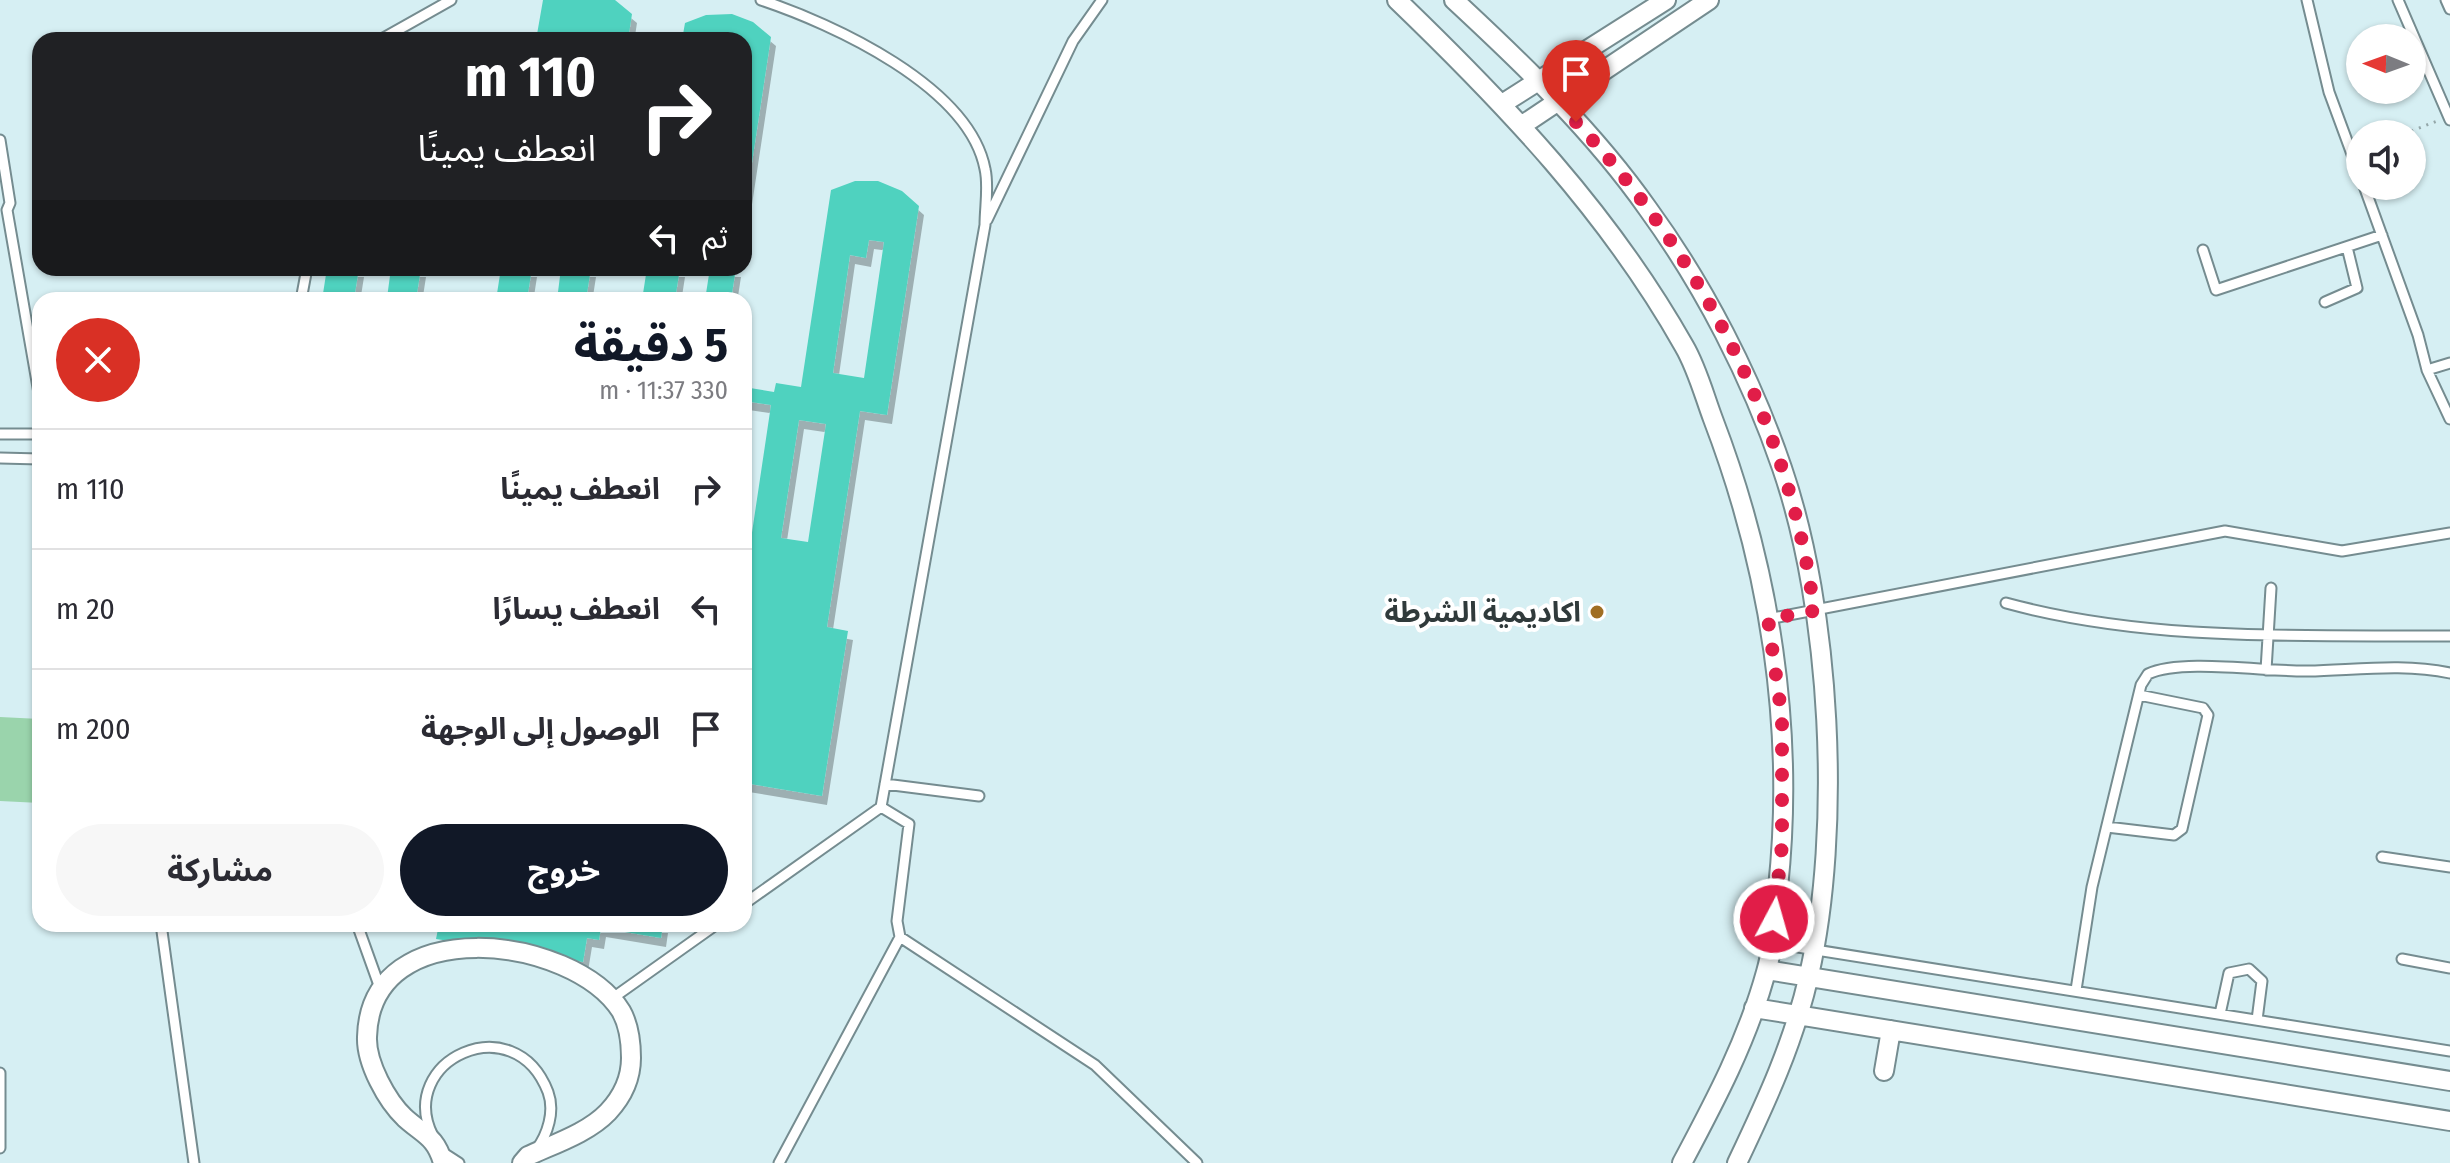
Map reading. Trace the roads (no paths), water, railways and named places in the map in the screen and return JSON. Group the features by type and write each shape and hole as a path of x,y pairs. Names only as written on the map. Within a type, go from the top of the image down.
{"street":[{"path":"1397,0 1502,104 1614,234 1686,349 1742,495 1768,619 1782,718 1782,845 1767,970 1737,1058 1682,1163"},
{"path":"1454,0 1557,102 1648,209 1703,296 1745,377 1783,469 1809,574 1827,716 1825,865 1809,975 1779,1074 1737,1163"},
{"path":"1502,104 1666,0"},
{"path":"1521,126 1709,0"},
{"path":"443,1163 438,1144 403,1116 379,1081 367,1039 375,993 401,966 419,956 469,946 546,959 578,973 621,1012 631,1040 631,1070 622,1095 606,1115 523,1161"},
{"path":"1767,970 2450,1081"},
{"path":"1754,1008 2450,1121"},
{"path":"1884,1071 1891,1030"}],"lane":[{"path":"394,32 451,0"},
{"path":"752,898 881,807 985,225 986,169 968,129 927,84 831,25 761,0"},
{"path":"985,225 1073,41 1102,0"},
{"path":"2307,0 2329,92 2346,138"},
{"path":"2398,0 2449,118"},
{"path":"2446,0 2450,9"},
{"path":"0,140 10,203 4,209 32,340"},
{"path":"2369,200 2427,370 2450,419"},
{"path":"2203,250 2216,290 2382,235"},
{"path":"2325,302 2357,288 2347,247"},
{"path":"2427,370 2450,363"},
{"path":"0,434 32,434"},
{"path":"0,458 32,459"},
{"path":"1768,619 2225,531 2342,551 2450,533"},
{"path":"2266,670 2271,588"},
{"path":"2006,603 2102,625 2268,633 2450,636"},
{"path":"2076,990 2092,887 2143,680 2158,669 2403,667 2450,673"},
{"path":"2107,827 2174,835 2182,829 2208,715 2203,708 2139,695"},
{"path":"885,784 979,796"},
{"path":"779,1163 900,937 897,921 909,824 881,807"},
{"path":"2382,857 2450,867"},
{"path":"162,932 194,1163"},
{"path":"360,932 380,988"},
{"path":"610,1000 706,932"},
{"path":"900,937 1095,1065 1197,1163"},
{"path":"1772,943 2450,1051"},
{"path":"2402,959 2450,968"},
{"path":"2220,1014 2229,973 2249,969 2260,977 2263,984 2257,1020"},
{"path":"459,1163 444,1154 430,1131 426,1106 432,1080 449,1061 473,1048 497,1046 521,1056 540,1073 550,1099 550,1124 538,1149 523,1161"},
{"path":"0,1073 0,1148"}],"place":[{"name":"اكاديمية الشرطة","path":"1597,612"}]}
